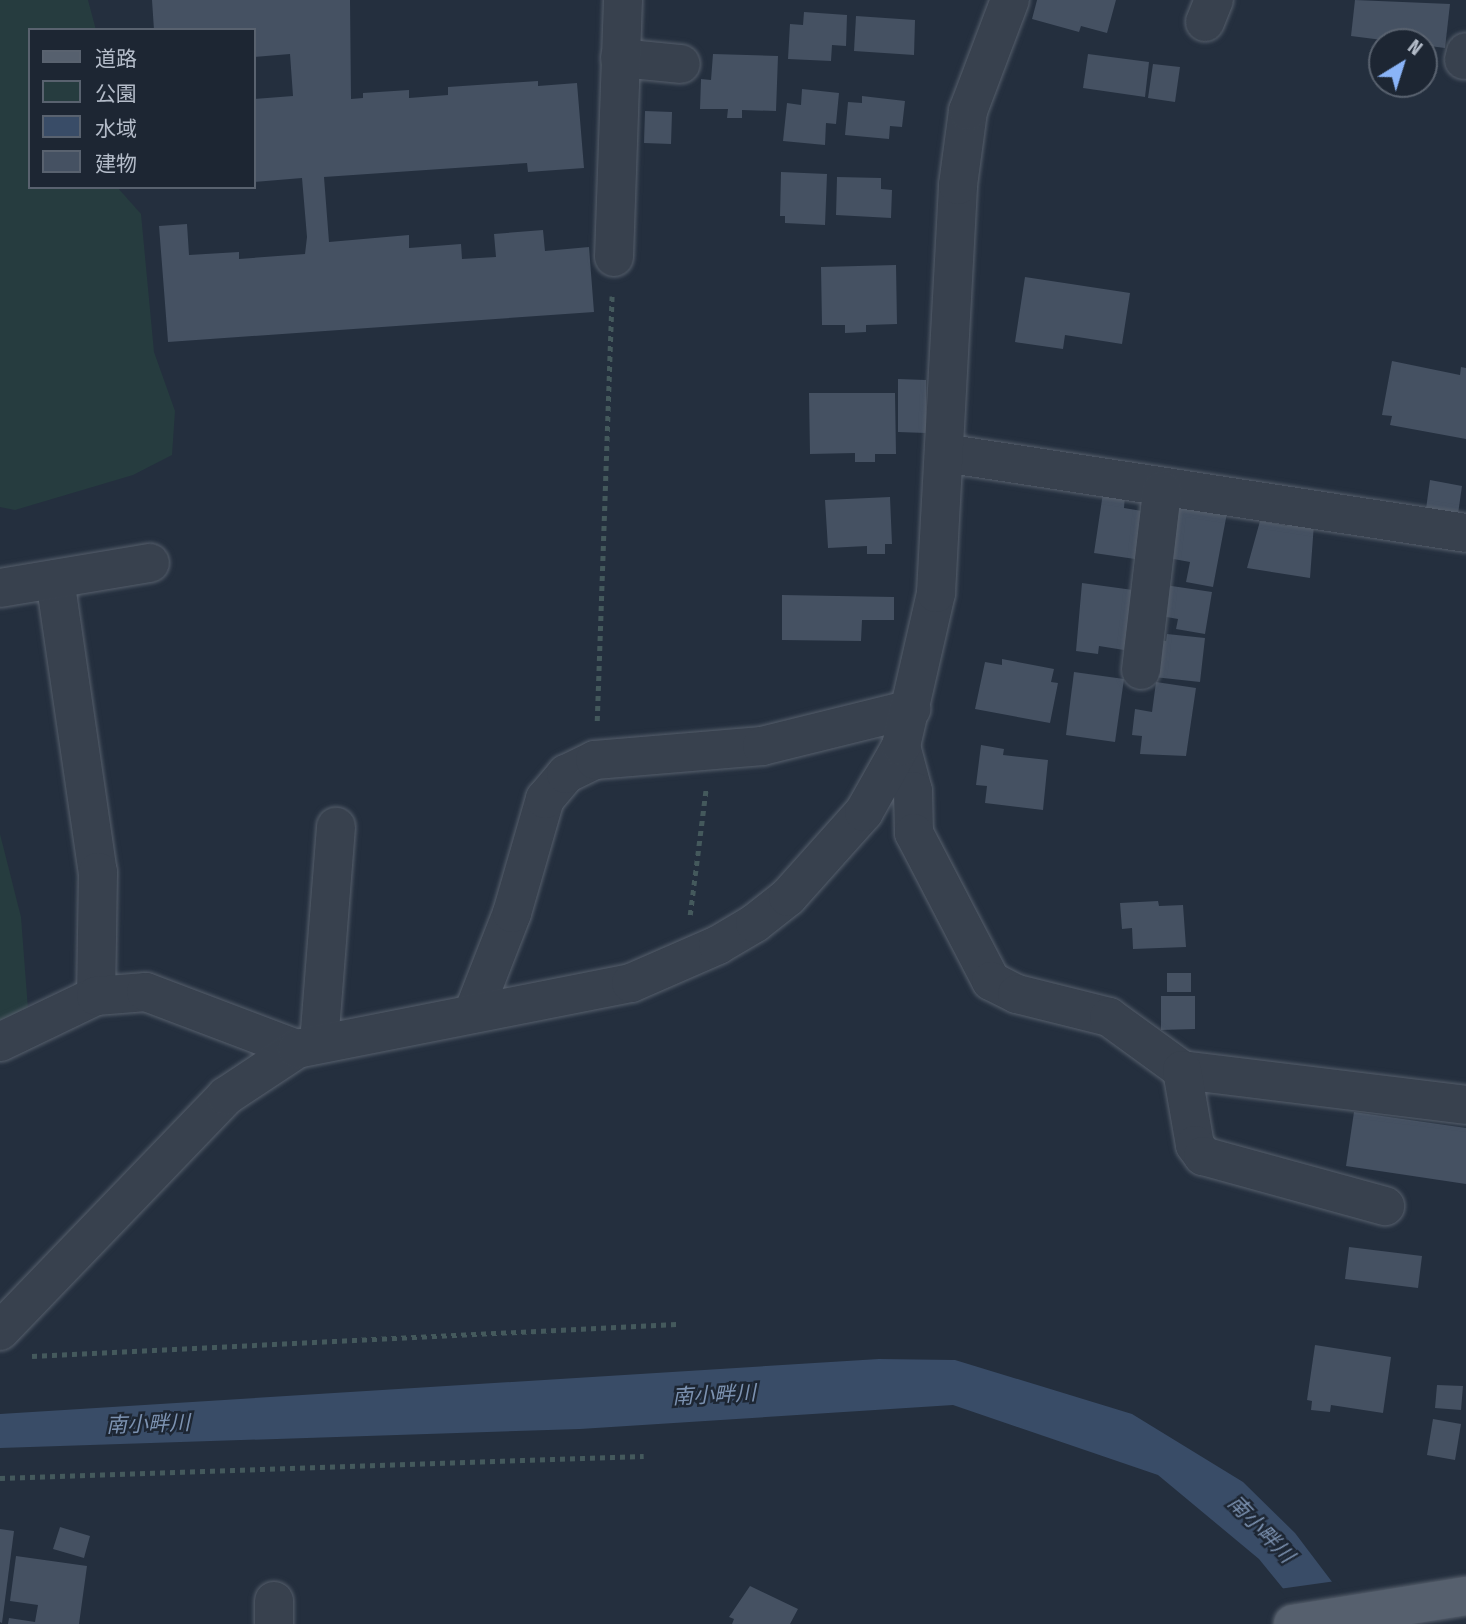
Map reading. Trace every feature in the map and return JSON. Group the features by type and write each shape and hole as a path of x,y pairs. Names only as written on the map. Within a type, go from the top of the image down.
{"main road":[{"path":"1293,1624 1466,1596"}],"street":[{"path":"614,257 622,0"},
{"path":"14,1344 226,1096 308,1046 631,983 685,960 718,945 788,897 864,812 901,746 936,593 958,185 966,123 1010,0"},
{"path":"620,58 681,64"},
{"path":"944,453 1162,490 1466,533"},
{"path":"1140,670 1162,490"},
{"path":"0,588 150,563"},
{"path":"55,579 98,872 96,996"},
{"path":"473,1013 512,913 545,799 566,774 595,760 810,737 911,709"},
{"path":"901,746 913,791 914,833 991,981 1017,994 1109,1017 1182,1070 1466,1105"},
{"path":"308,1046 337,827"},
{"path":"0,1042 96,996 146,992 308,1046"},
{"path":"1182,1070 1195,1145 1203,1156 1385,1206"}],"path":[{"path":"595,760 614,257"},
{"path":"685,960 710,749"},
{"path":"14,1344 676,1324"},
{"path":"0,1478 644,1456"}],"green space":[{"path":"0,0 88,0 95,28 28,28 28,189 119,189 141,214 154,352 175,411 172,455 133,475 15,510 0,507"},
{"path":"0,834 21,917 28,1009 0,1023"}],"water":[{"name":"南小畔川","path":"879,1359 955,1360 1132,1414 1243,1482 1295,1533 1364,1624 1312,1624 1259,1559 1158,1475 953,1405 580,1429 0,1448 0,1414"}],"pier":[{"path":"1336,1581 1367,1622 1308,1624 1279,1589"}],"building":[{"path":"152,0 350,0 351,99 363,98 363,93 409,90 409,98 448,95 448,87 538,81 538,86 577,83 584,168 528,172 527,163 324,177 329,242 409,235 409,248 461,244 462,259 496,257 494,234 543,230 545,251 589,247 594,312 168,342 159,226 187,224 189,255 239,252 239,259 305,254 307,237 302,178 256,182 256,99 293,96 290,54 256,57 256,28 154,28"},
{"path":"1037,0 1116,0 1107,33 1081,26 1079,32 1032,19"},
{"path":"1355,0 1450,4 1445,48 1438,47 1438,28 1368,28 1368,38 1351,36"},
{"path":"804,12 847,15 846,46 832,45 831,61 788,59 790,24 803,25"},
{"path":"856,16 915,20 914,55 854,51"},
{"path":"713,54 778,56 776,111 742,110 742,118 727,118 728,109 700,109 701,79 711,80"},
{"path":"1088,54 1149,62 1145,97 1083,88"},
{"path":"1153,64 1180,67 1175,102 1148,98"},
{"path":"802,89 839,93 836,124 826,123 825,145 783,141 787,103 801,105"},
{"path":"862,96 905,101 902,127 890,126 889,139 845,135 848,102 862,103"},
{"path":"645,111 672,112 671,144 644,143"},
{"path":"781,172 827,174 825,225 785,223 785,216 780,216"},
{"path":"837,177 881,178 881,189 892,190 891,218 836,215"},
{"path":"896,265 897,324 866,325 866,332 845,333 845,325 822,325 821,267"},
{"path":"1025,277 1130,293 1122,344 1065,335 1063,349 1015,342"},
{"path":"1392,361 1460,375 1461,367 1466,368 1466,439 1390,425 1392,416 1382,415"},
{"path":"898,379 926,380 926,433 898,432"},
{"path":"809,393 895,393 896,454 875,454 875,462 855,462 855,453 810,454"},
{"path":"1430,480 1462,486 1458,514 1426,509"},
{"path":"1103,493 1125,496 1124,508 1142,511 1135,559 1094,553"},
{"path":"890,497 892,544 885,544 885,554 867,554 867,546 828,548 825,500"},
{"path":"1177,504 1227,513 1213,587 1186,582 1190,562 1168,558"},
{"path":"1288,519 1314,524 1310,578 1247,568 1260,521 1287,526"},
{"path":"1082,583 1133,590 1124,650 1099,646 1098,654 1076,651"},
{"path":"1165,585 1212,592 1205,634 1176,629 1178,619 1161,616"},
{"path":"782,595 894,597 894,620 862,620 861,641 782,640"},
{"path":"1167,634 1205,638 1200,682 1154,677 1158,640 1166,641"},
{"path":"1002,659 1054,669 1051,682 1058,683 1050,723 975,709 985,662 1002,665"},
{"path":"1074,672 1124,679 1115,742 1066,735"},
{"path":"1156,682 1196,688 1186,756 1140,754 1142,736 1132,735 1135,709 1152,712"},
{"path":"981,745 1004,749 1003,755 1048,760 1043,810 985,803 987,786 976,785"},
{"path":"1158,901 1159,906 1183,905 1186,947 1133,949 1132,928 1122,929 1120,903"},
{"path":"1167,973 1191,973 1191,992 1167,992"},
{"path":"1161,996 1195,996 1195,1029 1161,1030"},
{"path":"1354,1112 1466,1128 1466,1184 1346,1166"},
{"path":"1349,1247 1422,1256 1418,1288 1345,1279"},
{"path":"1315,1345 1391,1357 1383,1413 1331,1405 1330,1412 1311,1410 1312,1401 1307,1400"},
{"path":"1437,1385 1463,1386 1461,1410 1435,1408"},
{"path":"1433,1419 1461,1424 1455,1460 1427,1455"},
{"path":"60,1527 90,1536 84,1558 53,1549"},
{"path":"0,1529 14,1531 2,1623 0,1622"},
{"path":"16,1556 87,1566 79,1624 8,1624 9,1618 35,1622 38,1605 10,1601"},
{"path":"750,1586 798,1609 790,1624 732,1624 734,1619 729,1617"}]}
